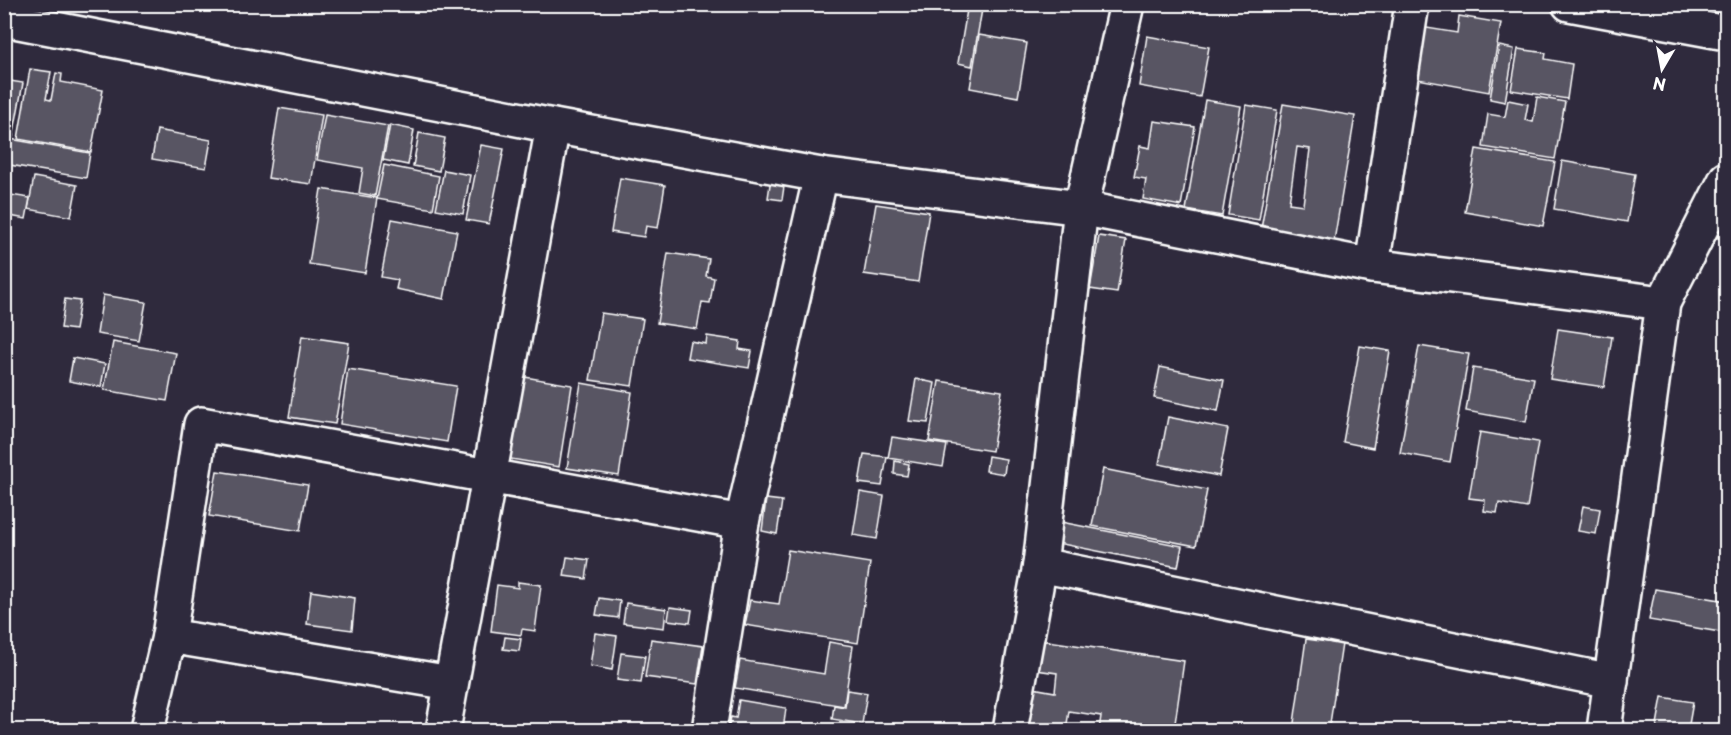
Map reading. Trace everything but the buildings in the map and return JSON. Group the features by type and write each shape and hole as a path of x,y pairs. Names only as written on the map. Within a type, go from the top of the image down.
{"street":[{"path":"1010,730 1040,565 1080,208 1127,4"},
{"path":"1372,266 1412,4"},
{"path":"1569,4 1726,33"},
{"path":"4,19 553,126 821,175 1080,208 1372,266 1663,303"},
{"path":"443,730 553,126"},
{"path":"709,730 742,522 821,175"},
{"path":"1604,730 1663,303 1726,179"},
{"path":"147,730 169,636 201,424 742,522"},
{"path":"1040,565 1611,681"},
{"path":"169,636 451,683"}]}
